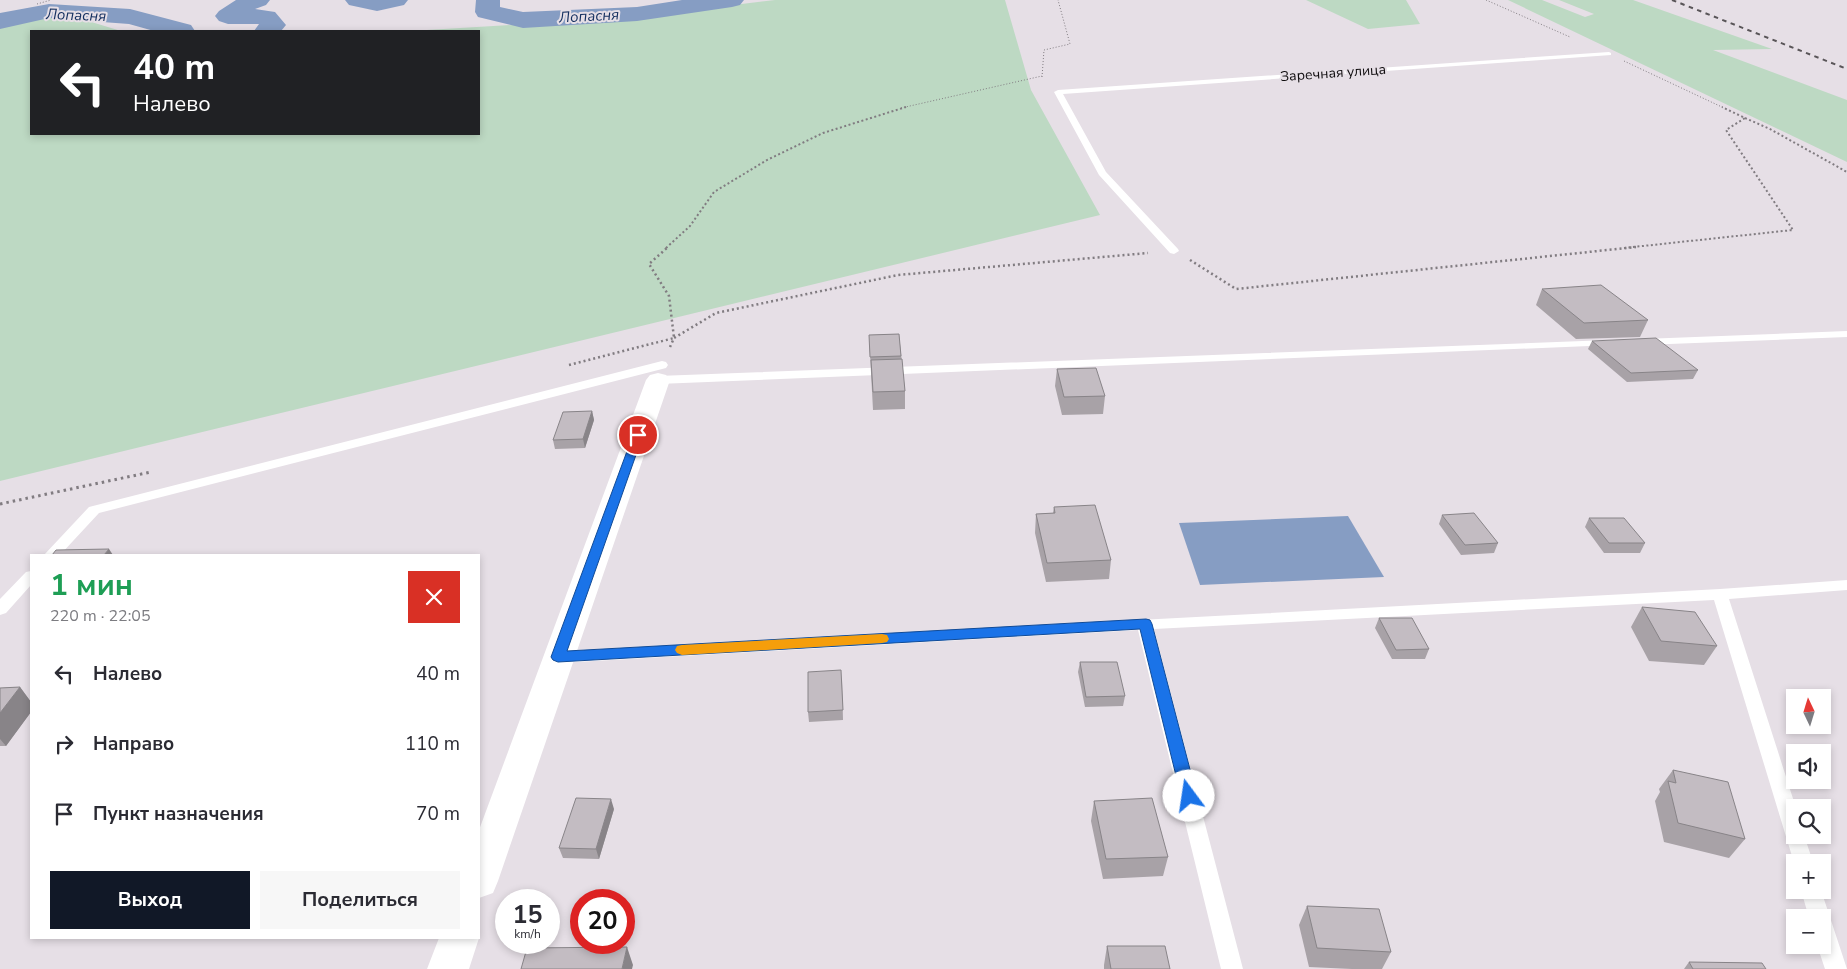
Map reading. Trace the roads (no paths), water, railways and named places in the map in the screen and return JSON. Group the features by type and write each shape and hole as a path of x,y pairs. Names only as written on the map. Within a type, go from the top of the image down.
{"street":[{"path":"480,878 660,372"},
{"path":"448,969 459,939"}],"lane":[{"name":"Заречная улица","path":"1174,251 1102,173 1058,92 1609,54"},
{"path":"52,554 94,510 660,372 1622,343 1847,334"},
{"path":"0,609 30,577"},
{"path":"558,657 1720,594 1847,585"},
{"path":"1720,594 1801,854"},
{"path":"1146,624 1232,969"},
{"path":"1831,954 1836,969"}],"water":[{"path":"1348,516 1384,577 1200,585 1179,523"}],"waterway":[{"name":"Лопасня","path":"258,0 249,2 228,16 266,17 273,25 268,30"},
{"name":"Лопасня","path":"357,0 377,4 396,0"},
{"name":"Лопасня","path":"488,0 487,12 523,20 637,14 732,0"},
{"name":"Лопасня","path":"0,21 49,11 130,17 178,30"}],"railway":[{"path":"1672,0 1847,69"}]}
